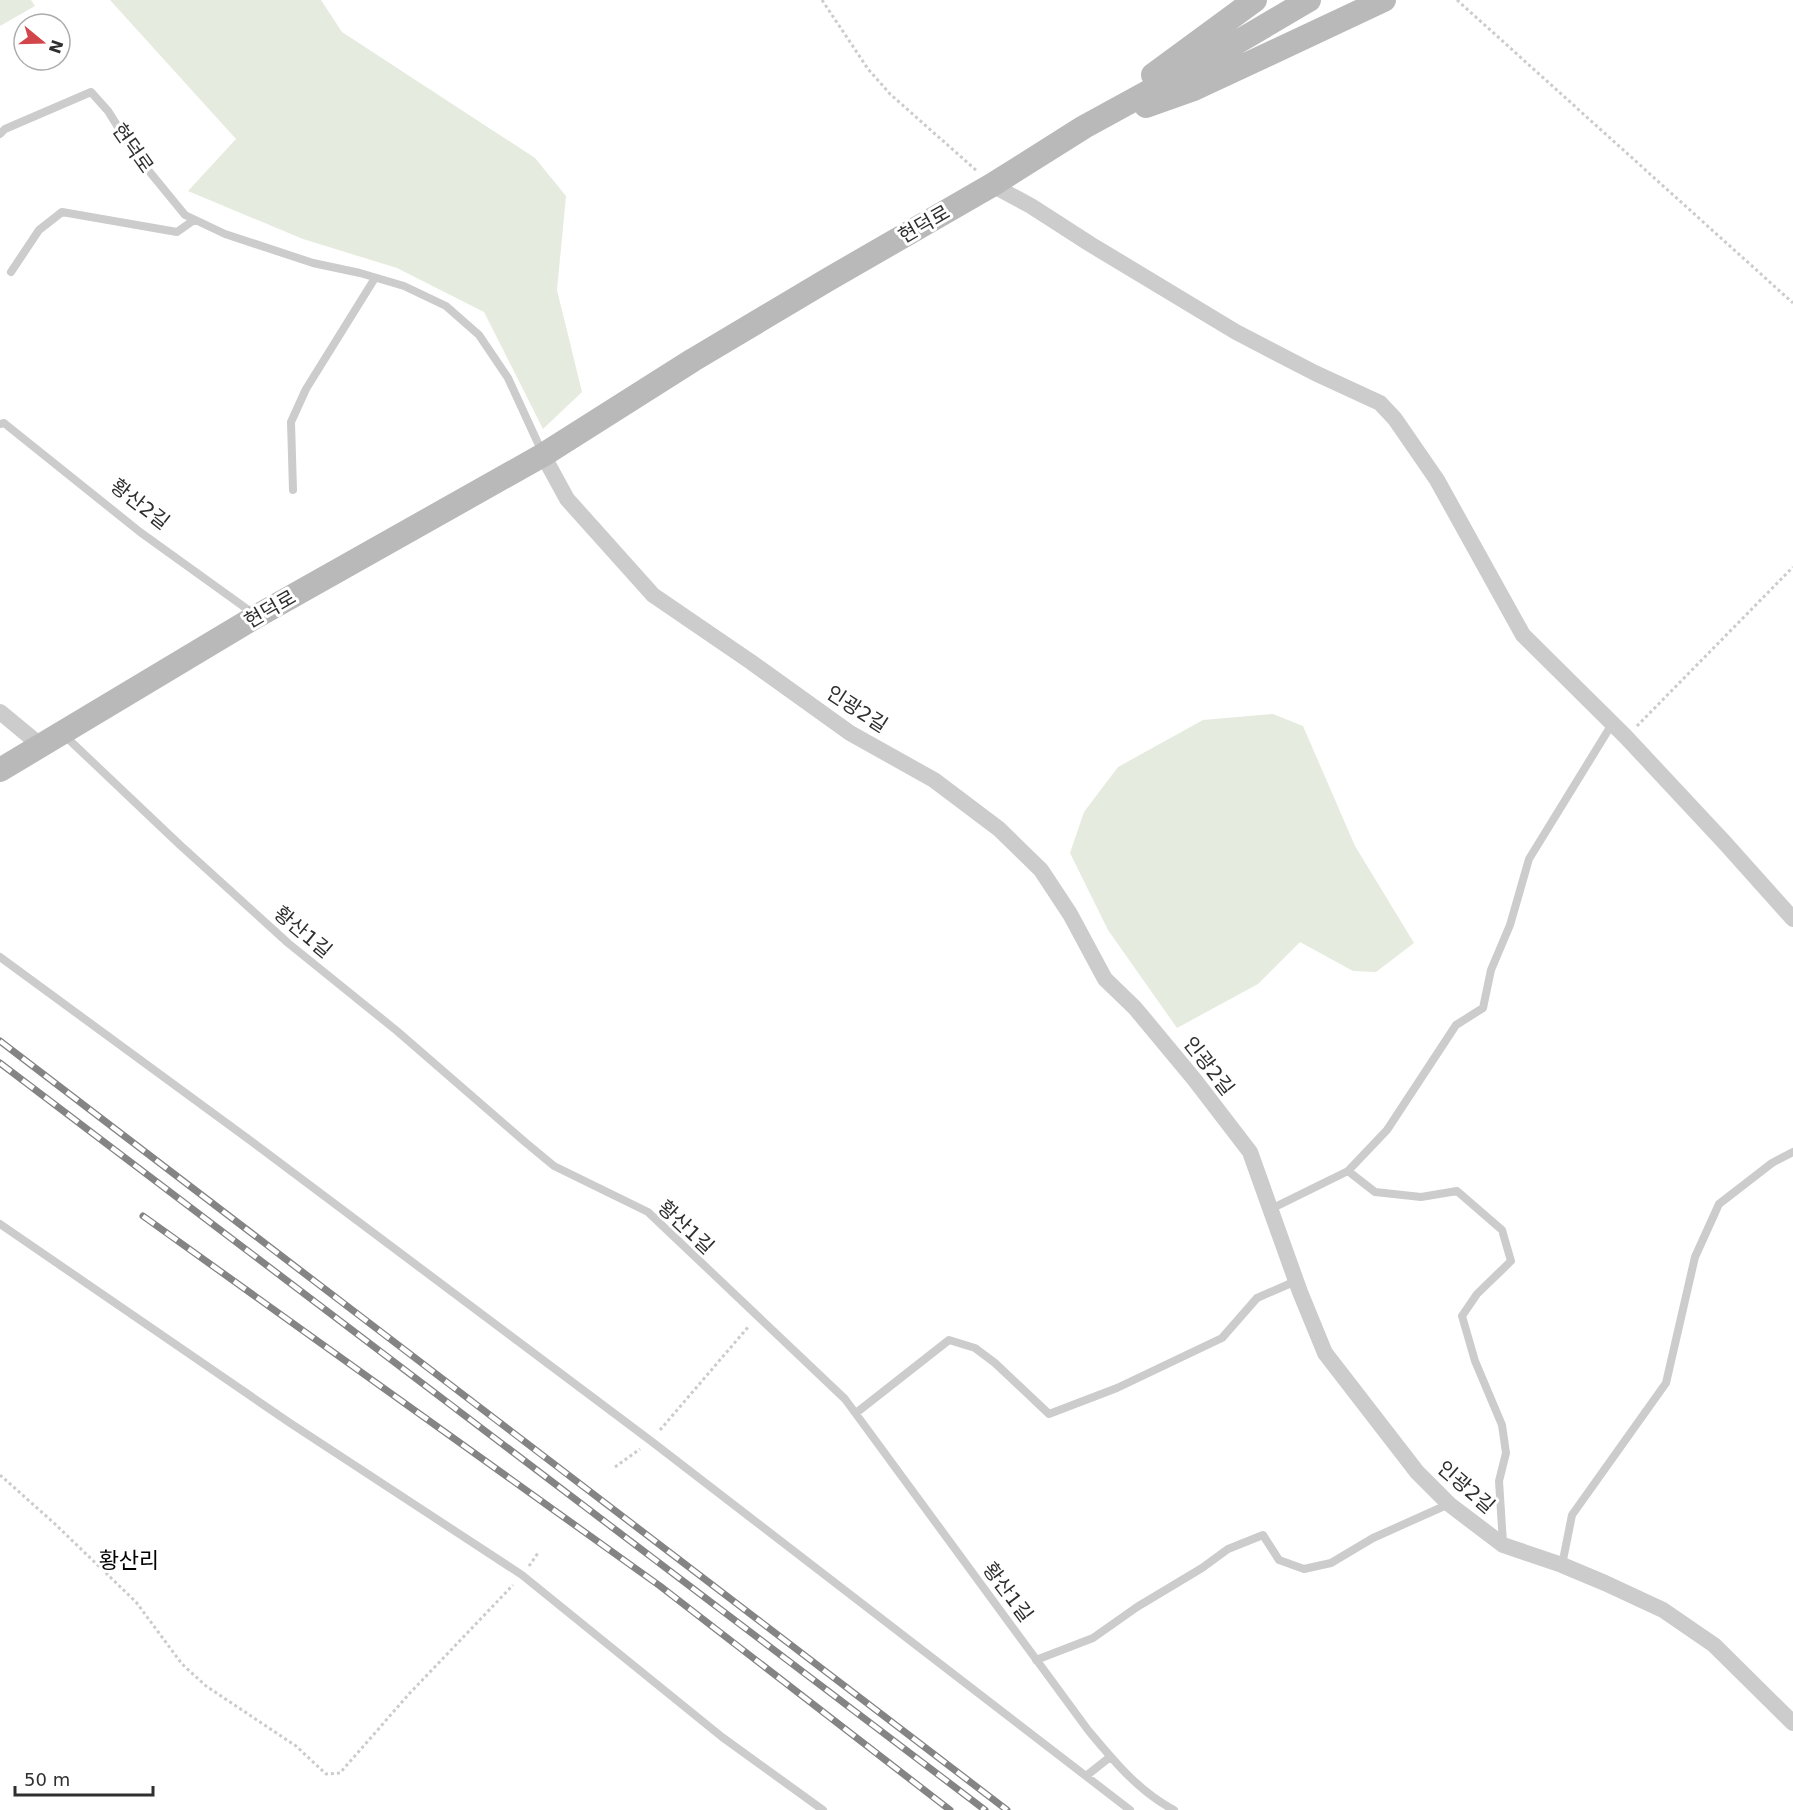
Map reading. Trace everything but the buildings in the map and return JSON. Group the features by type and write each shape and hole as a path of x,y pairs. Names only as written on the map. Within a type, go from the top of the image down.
{"street":[{"path":"1084,127 1255,0"},
{"name":"현덕로","path":"0,770 257,616 543,455 693,360 992,185 1084,127 1212,57 1309,0"},
{"path":"1084,127 1194,89 1384,0"},
{"path":"992,185 1031,206 1089,244 1236,332 1315,374 1380,403 1395,419 1437,480 1523,635 1626,737 1793,920"},
{"name":"인광2길","path":"543,455 567,499 653,596 850,733 934,780 999,830 1041,870 1071,914 1105,979 1135,1008 1250,1152 1296,1281 1325,1353 1417,1472 1449,1504 1503,1545 1562,1565 1663,1610 1714,1645 1793,1723"},
{"path":"0,712 40,745"}],"lane":[{"name":"현덕로","path":"0,134 5,129 91,92 108,111 142,163 185,215 225,234 313,263 404,286 446,306 479,335 508,378 543,455"},
{"path":"11,273 39,230 62,212 177,232 195,220"},
{"path":"292,490 291,422 306,390 375,278"},
{"name":"황산2길","path":"0,424 4,423 140,532 257,616"},
{"path":"1270,1209 1348,1171 1387,1130 1456,1025 1483,1008 1491,970 1510,925 1529,859 1612,724"},
{"name":"황산1길","path":"62,732 180,845 288,943 397,1031 525,1142 555,1166 648,1212 845,1399 1088,1730 1126,1775 1155,1800 1173,1810"},
{"path":"0,957 651,1441 1130,1810"},
{"path":"1562,1565 1572,1515 1666,1383 1695,1257 1719,1204 1772,1163 1793,1152"},
{"path":"1348,1171 1375,1192 1421,1197 1457,1191 1502,1230 1511,1261 1477,1294 1462,1316 1475,1361 1502,1425 1506,1453 1499,1481 1503,1545"},
{"path":"0,1224 290,1423 522,1575 722,1737 823,1810"},
{"path":"856,1413 949,1340 975,1348 995,1363 1049,1414 1117,1388 1222,1338 1257,1298 1296,1281"},
{"path":"1036,1660 1094,1638 1137,1607 1202,1568 1228,1549 1263,1535 1279,1560 1304,1569 1331,1563 1373,1538 1449,1504"},
{"path":"1086,1776 1110,1756"}],"path":[{"path":"822,0 868,69 890,94 992,185"},
{"path":"1457,0 1793,303"},
{"path":"1626,737 1793,567"},
{"path":"615,1467 651,1441 757,1317"},
{"path":"0,1475 136,1602 182,1664 206,1686 296,1746 326,1774 340,1773 409,1694 522,1575 538,1553"}],"shaded area":[{"path":"0,0 31,0 35,6 24,12 12,12 12,19 0,26"},
{"path":"110,0 321,0 342,32 535,158 566,196 557,290 582,392 543,429 484,312 397,268 303,239 188,191 236,139"},
{"path":"1273,714 1303,726 1355,846 1414,943 1376,972 1353,971 1300,942 1258,984 1177,1028 1108,930 1070,853 1084,812 1118,767 1203,720"}],"railway":[{"path":"0,1041 1007,1810"},
{"path":"0,1063 985,1810"},
{"path":"143,1216 660,1586 950,1810"}],"district":[{"name":"황산리","path":"129,1560"}]}
